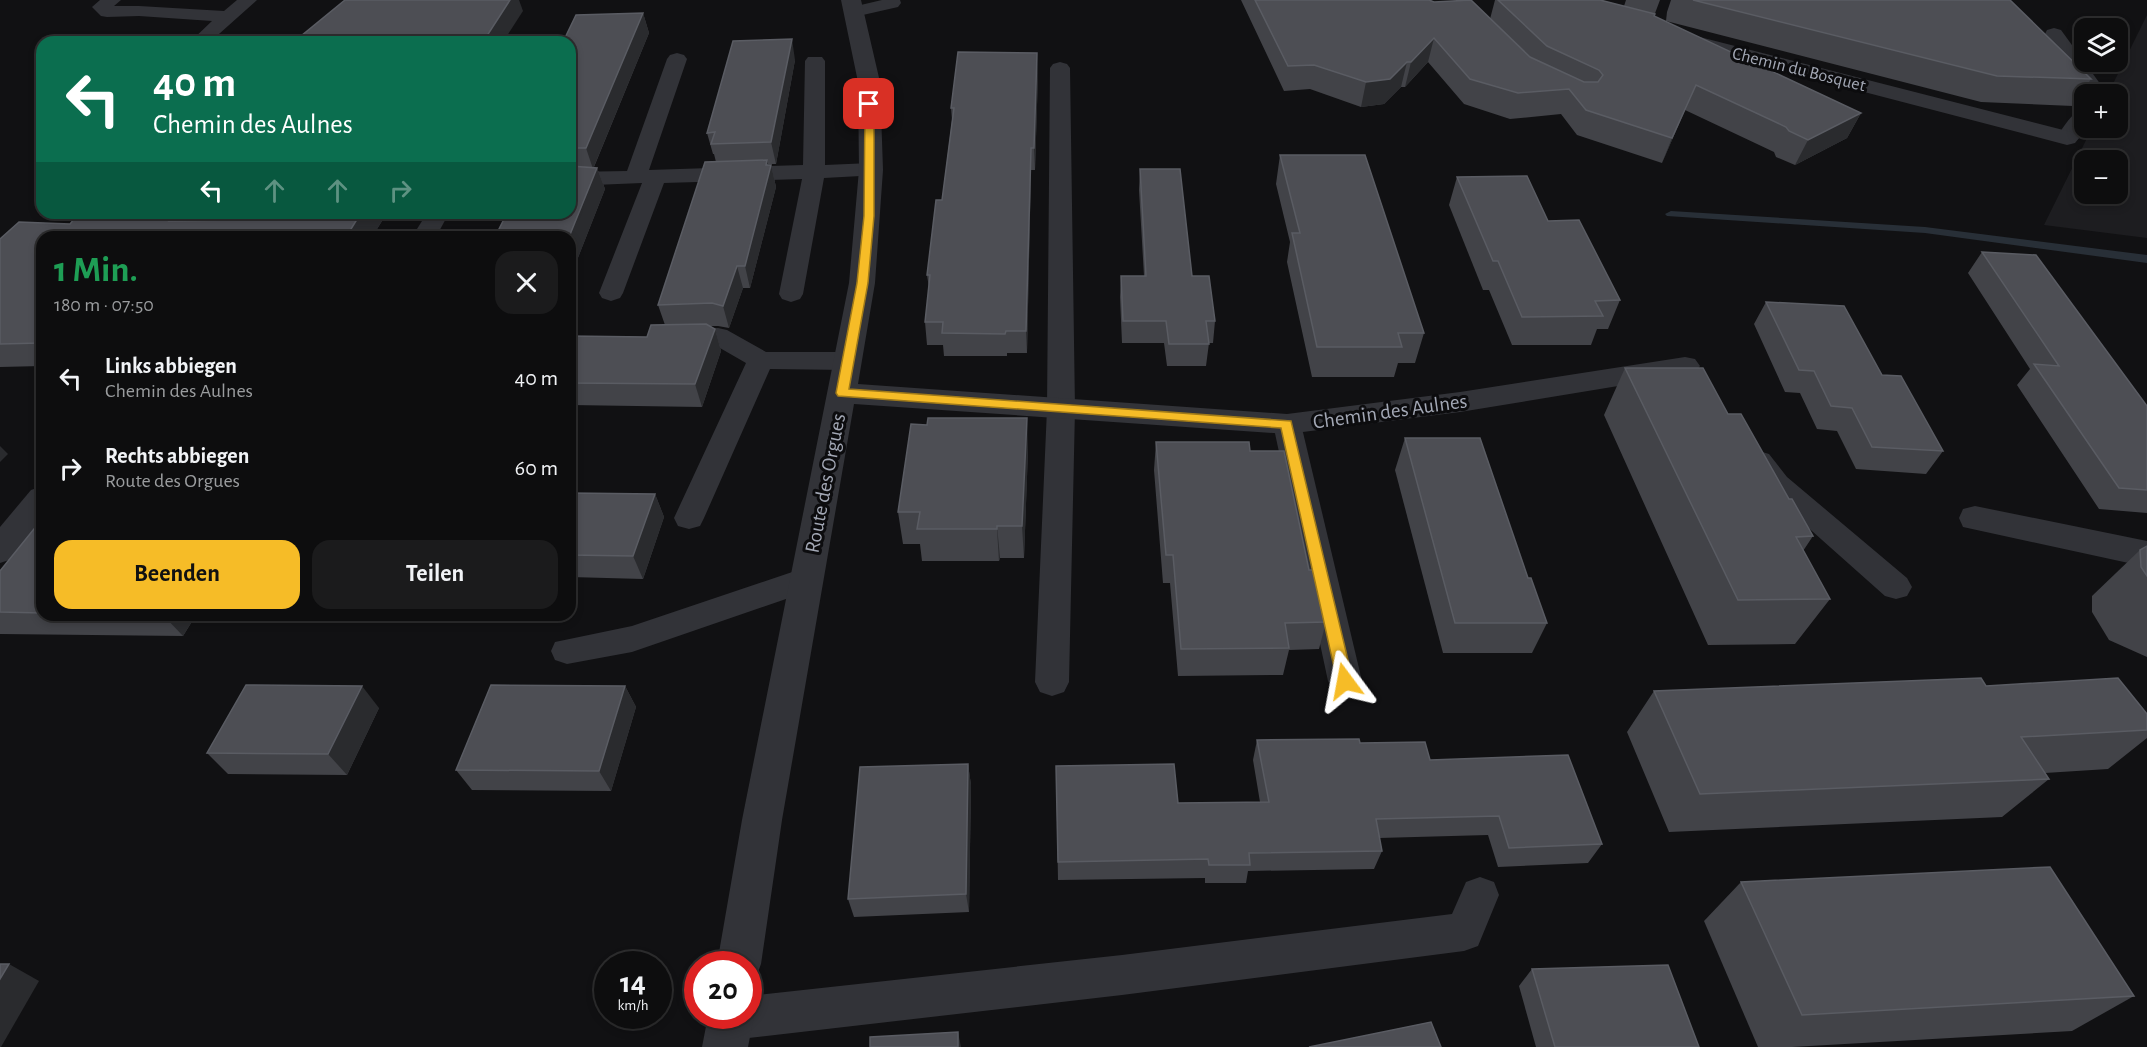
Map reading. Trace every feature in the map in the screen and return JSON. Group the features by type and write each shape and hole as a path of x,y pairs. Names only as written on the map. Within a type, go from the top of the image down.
{"street":[{"name":"Route des Orgues","path":"741,951 762,820 862,283 871,170 869,82 852,6"},
{"name":"Chemin du Bosquet","path":"1668,35 2067,138"},
{"name":"Chemin des Aulnes","path":"842,393 1287,424 1692,375"},
{"path":"0,550 36,505"},
{"path":"1975,518 2147,554"}],"lane":[{"path":"112,0 101,7 106,12 139,11 227,17"},
{"path":"206,36 248,0"},
{"path":"852,6 885,6 892,3 891,0"},
{"path":"2054,34 2090,84"},
{"path":"611,293 646,177 676,59"},
{"path":"791,294 814,172 815,61"},
{"path":"1052,682 1061,409 1060,68"},
{"path":"2067,138 2074,129"},
{"path":"576,179 871,170"},
{"path":"650,338 718,336 761,360 848,361"},
{"path":"689,518 761,360"},
{"path":"1287,424 1345,681"},
{"path":"1742,439 1777,484 1896,587"},
{"path":"567,651 632,639 807,579"},
{"path":"762,1023 1464,932 1480,895"}],"shaded area":[{"path":"2147,15 2147,238 2044,225 2074,164 2074,204 2128,204 2128,150 2081,150 2087,138 2128,138 2128,84 2113,84 2119,72 2128,72 2128,53"}],"building":[{"path":"345,0 510,0 487,36 301,36"},
{"path":"1255,0 1429,0 1434,2 1471,0 1530,57 1584,82 1598,82 1603,75 1599,70 1547,46 1498,0 1600,0 1655,14 1654,16 1861,113 1808,140 1789,131 1786,127 1696,85 1672,138 1586,110 1569,89 1518,93 1470,79 1434,38 1411,62 1407,62 1390,79 1366,82 1314,65 1288,66"},
{"path":"1693,0 2010,0 2074,62 2074,72 2084,72 2091,79 1997,76"},
{"path":"643,13 586,148 576,148 576,36 566,36 576,15"},
{"path":"792,39 771,142 711,144 715,132 707,133 733,41"},
{"path":"958,52 1037,53 1034,148 1031,148 1026,331 1006,331 1005,334 942,333 943,322 925,322 930,275 927,275 936,200 942,200 954,108 951,108"},
{"path":"1280,155 1365,155 1424,333 1398,333 1402,347 1317,347 1292,233 1300,233"},
{"path":"767,160 766,165 771,165 745,266 737,266 723,306 712,303 658,305 705,162"},
{"path":"576,166 597,168 571,231 498,231 504,219 576,219"},
{"path":"1140,169 1180,169 1192,276 1209,276 1215,321 1206,321 1209,344 1169,344 1166,321 1123,321 1121,276 1146,276"},
{"path":"1527,176 1548,221 1579,220 1620,300 1595,301 1603,316 1522,317 1498,261 1493,261 1457,177"},
{"path":"74,219 170,219 169,221 357,219 350,231 36,231 36,343 0,344 0,239 19,222 70,224"},
{"path":"1982,252 2036,255 2147,406 2147,490 2119,488 2034,364 2059,366"},
{"path":"1766,302 1844,306 1882,375 1901,376 1943,451 1872,447 1852,408 1831,406 1814,371 1799,370"},
{"path":"706,324 715,329 695,384 576,383 576,336 647,337 651,325"},
{"path":"1625,368 1703,368 1728,414 1741,414 1789,499 1792,499 1813,536 1796,537 1830,599 1738,600"},
{"path":"928,418 1027,418 1022,526 997,526 997,529 917,529 920,512 898,512 911,424 927,425"},
{"path":"1405,438 1480,438 1528,578 1531,578 1547,623 1455,623"},
{"path":"1156,442 1249,442 1250,451 1284,451 1309,570 1314,570 1326,622 1285,623 1289,648 1181,649 1173,555 1166,555"},
{"path":"576,493 655,494 633,556 576,555"},
{"path":"36,526 36,613 0,612 0,571"},
{"path":"2147,546 2147,576 2141,567 2140,550"},
{"path":"1981,678 1986,686 2118,678 2147,714 2147,730 2021,737 2049,779 1700,794 1654,691"},
{"path":"246,685 362,686 328,754 207,753"},
{"path":"491,685 625,686 599,771 456,770"},
{"path":"1359,739 1360,743 1425,742 1430,760 1568,755 1602,844 1509,848 1499,816 1376,819 1382,851 1249,853 1250,865 1209,865 1208,859 1058,862 1056,766 1174,764 1178,803 1269,802 1257,740"},
{"path":"968,764 966,894 848,899 860,767"},
{"path":"2050,867 2134,996 1802,1015 1741,882"},
{"path":"0,964 9,964 0,979"},
{"path":"1668,965 1699,1047 1555,1047 1532,969"},
{"path":"1431,1022 1441,1047 1309,1047"},
{"path":"958,1032 958,1047 870,1047 870,1037"}],"waterway":[{"path":"1671,214 1925,230 2147,259"}],"route":[{"path":"869,104 871,170 869,216 862,283 842,393 1287,424 1345,681"}]}
